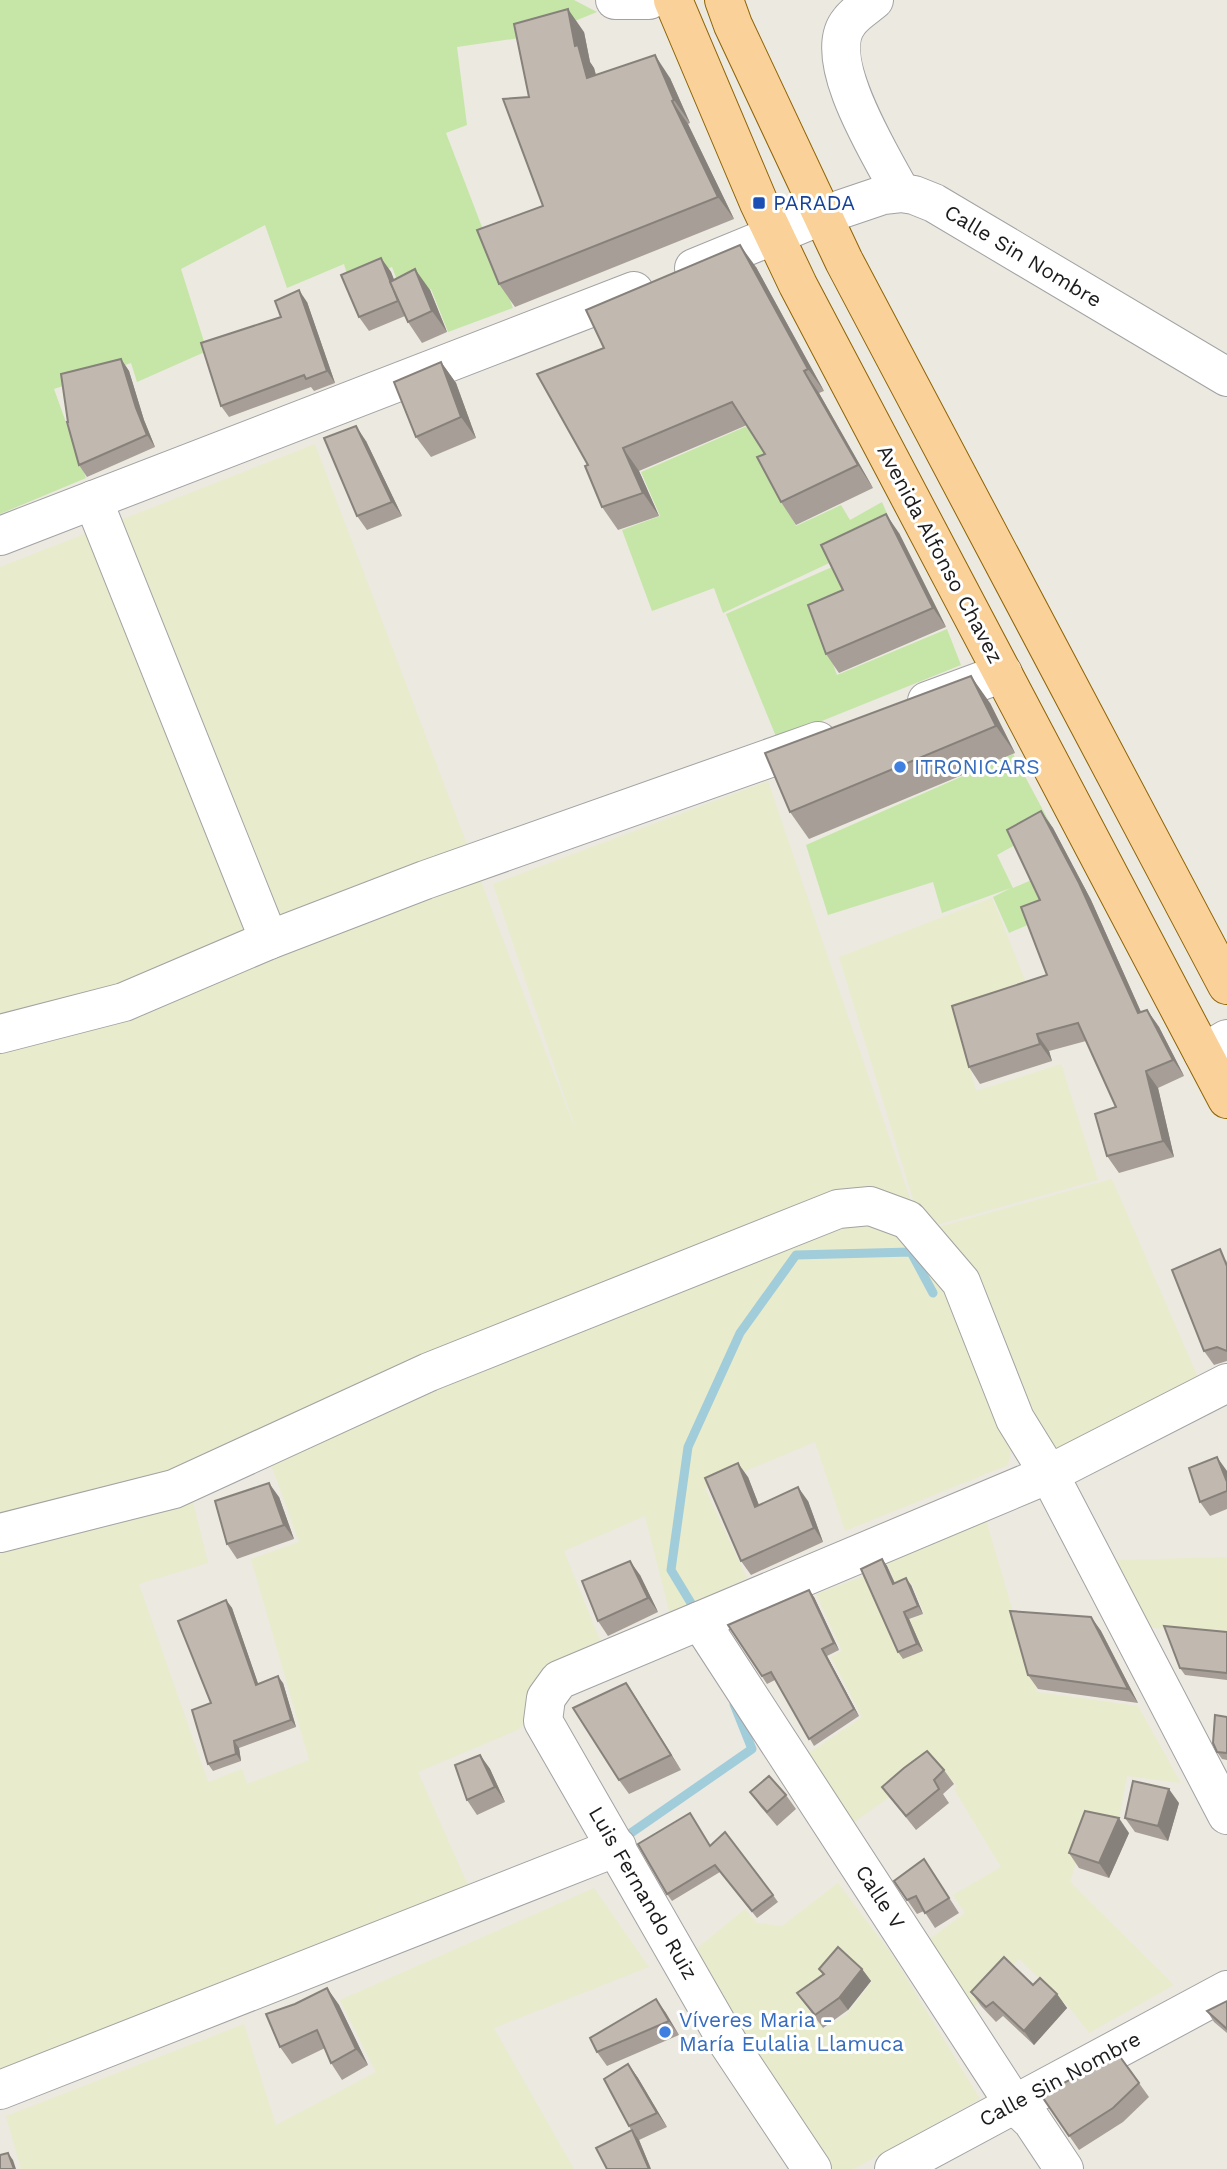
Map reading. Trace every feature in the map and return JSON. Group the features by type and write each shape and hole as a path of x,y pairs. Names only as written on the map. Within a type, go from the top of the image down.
{"main road":[{"name":"Avenida Alfonso Chavez","path":"673,0 774,237 1003,673 1215,1046 1227,1099"},
{"path":"724,0 821,216 1227,985"}],"street":[{"path":"615,0 649,0"},
{"path":"874,0 848,23 841,42 840,56 843,71 868,131 901,193"},
{"name":"Calle Sin Nombre","path":"0,536 774,237 821,216 883,195 901,193 934,203 1223,365"},
{"path":"93,500 269,940"},
{"path":"898,711 1003,673"},
{"path":"0,1034 124,1002 269,940 425,880 846,730"},
{"path":"0,1533 174,1489 429,1372 838,1209 870,1206 908,1220 961,1282 1015,1419 1049,1474 1227,1815"},
{"path":"701,1621 1049,1474 1227,1383"},
{"name":"Luis Fernando Ruiz","path":"701,1621 559,1680 546,1698 543,1721 728,2043 812,2169"},
{"name":"Calle V","path":"701,1621 1014,2104 1032,2121 1064,2169"},
{"path":"0,2090 617,1847"},
{"name":"Calle Sin Nombre","path":"894,2169 1227,1990"}],"green space":[{"path":"0,0 574,0 597,12 540,35 457,47 467,125 446,133 513,308 448,332 431,289 405,300 392,267 350,285 344,264 287,288 265,225 181,269 207,351 137,382 131,363 54,389 86,478 0,514"},
{"path":"747,426 774,467 772,481 796,526 841,505 850,520 882,502 895,532 723,613 714,588 652,611 622,530 660,516 641,472"},
{"path":"315,444 578,1137 493,884 768,781 913,1207 845,1192 174,1488 0,1530 0,567"},
{"path":"832,567 853,606 818,623 837,675 947,629 961,665 777,739 726,614"},
{"path":"1013,754 1051,825 997,855 1013,888 1071,863 1090,898 1009,933 993,897 1011,888 942,913 933,882 828,915 806,845"},
{"path":"992,898 1032,997 958,1021 976,1091 1061,1064 1098,1180 922,1229 839,957"},
{"path":"1112,1179 1200,1382 1045,1453 928,1230"},
{"path":"869,1208 959,1282 1012,1445 1008,1465 845,1531 815,1442 705,1488 747,1578 670,1614 645,1516 564,1551 603,1648 545,1685 520,1729 418,1772 475,1901 0,2083 0,1538 190,1490 208,1563 139,1584 208,1782 242,1769 247,1784 309,1760 251,1559 299,1542 267,1453"},
{"path":"986,1520 1037,1692 1138,1706 1181,1783 1127,1776 1119,1820 1091,1815 1070,1882 1174,1985 1089,2033 1069,2007 1019,1959 973,2009 927,1941 965,1913 953,1895 1001,1867 954,1789 957,1786 937,1763 846,1828 799,1760 862,1717 831,1657 842,1651 816,1594 864,1576 888,1628 924,1614 912,1583 898,1589 887,1563"},
{"path":"1227,1557 1227,1632 1152,1628 1114,1560"},
{"path":"838,1883 893,1956 980,2099 854,2169 818,2169 689,1955 745,1909 757,1923 782,1926","holes":["847,1959 872,1981 847,2014 824,2029 805,2005 822,1992"]},
{"path":"594,1888 649,1967 494,2028 574,2169 21,2169 6,2116 244,2024 276,2125 376,2072 340,2000"}],"building":[{"path":"568,9 575,46 578,45 587,78 655,55 674,100 672,101 718,197 499,284 477,230 543,206 503,99 529,97 514,24"},
{"path":"740,245 808,369 804,371 858,465 781,502 757,457 765,454 732,402 623,448 643,493 602,507 585,466 588,465 537,374 604,348 586,310"},
{"path":"381,258 398,301 359,317 341,275"},
{"path":"415,269 432,311 408,322 390,282"},
{"path":"299,290 327,371 306,379 304,375 221,406 201,343 281,317 275,301"},
{"path":"121,359 147,435 79,465 67,422 61,374"},
{"path":"441,362 461,417 416,437 394,382"},
{"path":"356,426 392,502 357,516 324,438"},
{"path":"886,514 933,608 826,654 808,605 843,590 821,545"},
{"path":"971,676 996,726 790,812 765,753"},
{"path":"1041,811 1079,883 1138,1013 1147,1010 1173,1060 1146,1071 1163,1141 1107,1156 1095,1114 1116,1107 1078,1023 1037,1034 1040,1044 969,1067 952,1006 1047,975 1021,907 1040,900 1007,830"},
{"path":"1220,1249 1227,1266 1227,1351 1217,1347 1204,1351 1172,1270"},
{"path":"1217,1457 1227,1482 1227,1491 1200,1502 1189,1468"},
{"path":"738,1463 755,1507 798,1487 814,1528 741,1561 705,1478"},
{"path":"269,1483 284,1525 227,1544 215,1501"},
{"path":"882,1559 893,1584 906,1578 918,1606 904,1612 917,1644 898,1652 861,1569"},
{"path":"630,1561 648,1598 598,1621 582,1581"},
{"path":"809,1590 834,1643 822,1649 854,1709 809,1739 771,1672 762,1676 728,1625"},
{"path":"226,1600 256,1685 278,1676 291,1720 234,1741 236,1754 208,1764 192,1710 211,1703 178,1621"},
{"path":"1010,1611 1091,1617 1128,1689 1028,1675"},
{"path":"1164,1626 1227,1632 1227,1673 1180,1668"},
{"path":"626,1683 671,1755 619,1780 573,1708"},
{"path":"1215,1715 1227,1717 1227,1753 1217,1752 1213,1743"},
{"path":"927,1751 944,1770 934,1780 939,1789 906,1816 882,1787"},
{"path":"480,1755 495,1787 467,1800 455,1765"},
{"path":"769,1776 786,1795 767,1812 750,1792"},
{"path":"1133,1781 1169,1789 1158,1826 1125,1818"},
{"path":"1085,1811 1119,1818 1099,1863 1069,1853"},
{"path":"690,1813 710,1846 725,1832 773,1895 752,1911 715,1865 667,1894 638,1844"},
{"path":"924,1859 949,1898 925,1913 916,1896 907,1900 894,1881"},
{"path":"838,1947 862,1969 839,1998 815,2015 797,1993 824,1974 819,1969"},
{"path":"1004,1957 1033,1985 1040,1978 1057,1994 1024,2031 993,2002 986,2007 971,1992"},
{"path":"327,1988 356,2049 331,2063 317,2030 280,2047 266,2014 295,2004"},
{"path":"656,1999 669,2021 597,2052 590,2038"},
{"path":"1227,2001 1227,2029 1207,2011"},
{"path":"1118,2054 1139,2083 1113,2108 1069,2136 1041,2095"},
{"path":"628,2064 657,2113 629,2126 604,2079"},
{"path":"632,2130 649,2169 607,2169 596,2148"},
{"path":"8,2153 14,2169 0,2169 0,2155"}],"waterway":[{"path":"697,1613 671,1570 688,1447 740,1333 796,1255 911,1252 933,1293"},
{"path":"626,1843 628,1835 752,1749 734,1704"}],"place":[{"name":"PARADA","path":"759,203"},
{"name":"ITRONICARS","path":"900,767"},
{"name":"Víveres Maria - María Eulalia Llamuca","path":"665,2032"}]}
